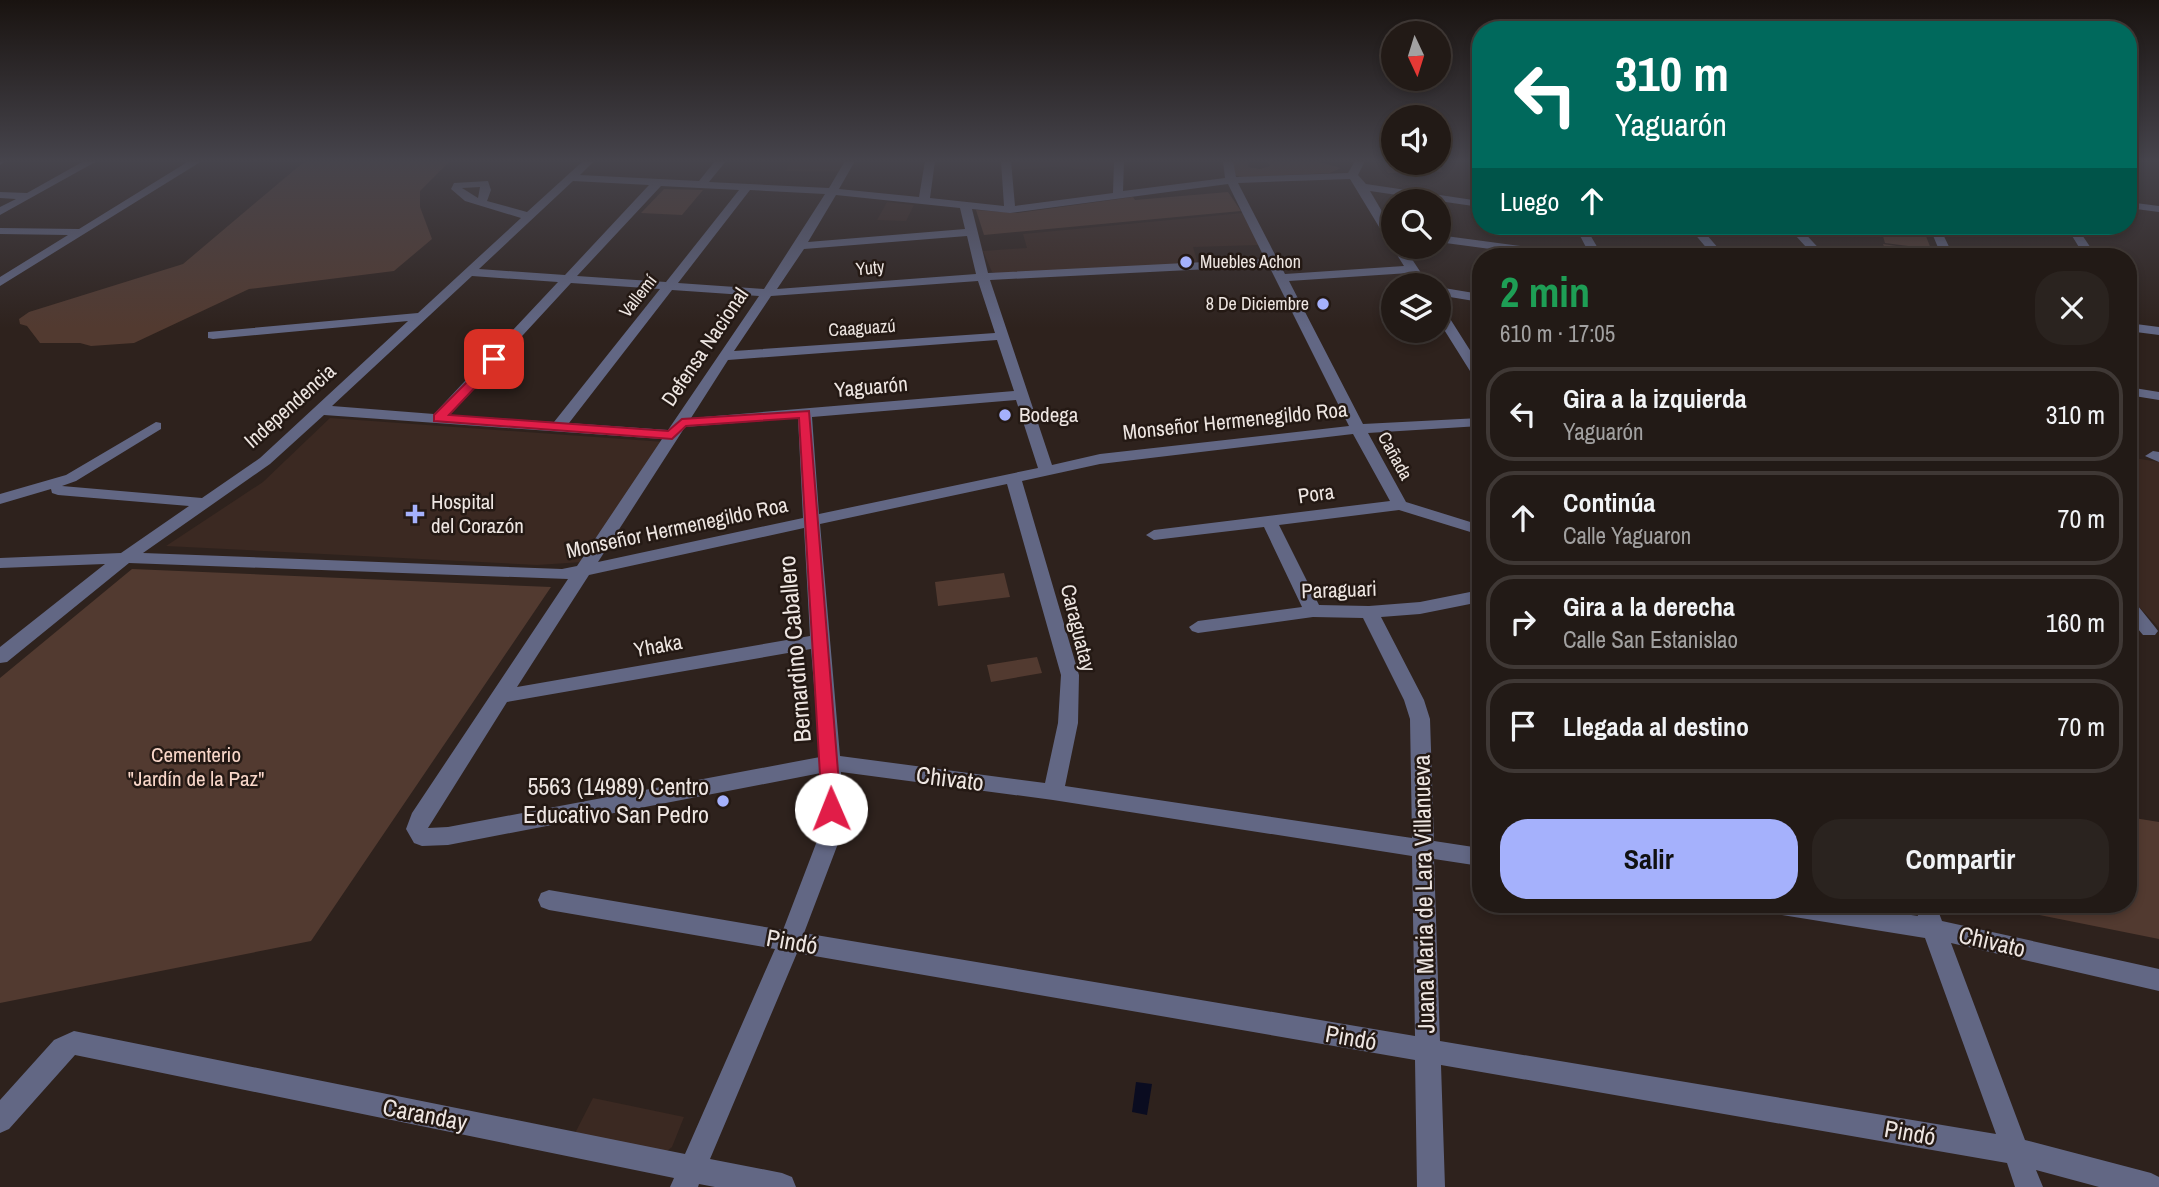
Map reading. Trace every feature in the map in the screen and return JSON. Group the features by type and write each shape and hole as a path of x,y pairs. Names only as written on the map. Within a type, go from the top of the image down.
{"street":[{"path":"1,281 107,216"},
{"path":"438,418 627,216"},
{"name":"Vallemí","path":"558,427 723,216"},
{"name":"Defensa Nacional","path":"422,837 416,830 420,819 504,696 582,571 817,216"},
{"path":"969,216 983,276 1046,469"},
{"name":"Cañada","path":"1250,216 1358,429 1400,505"},
{"name":"Independencia","path":"0,657 61,606 265,461 531,217"},
{"path":"0,231 82,232"},
{"path":"800,246 974,232"},
{"path":"1800,235 1813,248"},
{"path":"1451,240 1509,248"},
{"path":"1406,259 1415,273"},
{"name":"Yuty","path":"470,272 768,293 983,276 1274,262"},
{"path":"1283,278 1412,269"},
{"path":"1451,293 1472,297"},
{"path":"213,335 423,316"},
{"path":"2137,326 2159,331"},
{"path":"1451,330 1472,363"},
{"name":"Caaguazú","path":"724,356 1002,336"},
{"path":"2137,392 2159,396"},
{"name":"Yaguarón","path":"682,423 1022,395"},
{"path":"321,410 672,435"},
{"name":"Bernardino Caballero","path":"688,1178 790,941 828,841 831,763 819,641 805,414"},
{"name":"Monseñor Hermenegildo Roa","path":"0,562 126,558 527,575 582,571 1100,459 1358,429 1472,422"},
{"path":"0,499 71,478 156,426"},
{"name":"Caraguatay","path":"1013,478 1070,675 1068,723 1053,792"},
{"path":"58,490 207,503"},
{"name":"Pora","path":"1153,535 1270,523 1400,505 1472,528"},
{"path":"1270,523 1313,611"},
{"name":"Paraguari","path":"1198,627 1313,611 1369,612 1420,608 1472,598"},
{"name":"Juana Maria de Lara Villanueva","path":"1369,612 1415,700 1420,719 1431,1187"},
{"path":"2137,614 2154,632"},
{"name":"Yhaka","path":"504,696 819,641"},
{"name":"Chivato","path":"422,837 448,836 831,763 1053,792 1472,856"},
{"name":"Pindó","path":"549,900 2015,1151 2151,1187"},
{"name":"Chivato","path":"1833,913 1934,929 2159,980"},
{"path":"1928,913 2029,1187"},
{"name":"Caranday","path":"0,1120 68,1045 688,1178 782,1187"}],"shaded area":[{"path":"879,216 908,216 906,221 877,220"},
{"path":"1207,216 1245,216 1259,245 1193,247 1198,264 992,272 983,251 1027,248 1023,234"},
{"name":"Hospital del Corazón","path":"330,418 665,442 583,562 537,565 166,546 263,482"},
{"path":"2137,458 2159,462 2159,628 2137,605"},
{"path":"593,1098 684,1117 672,1147 661,1156 572,1139"}],"green space":[{"path":"239,216 424,216 432,239 394,271 249,289 134,343 91,346 80,343 40,343 27,326 20,324 19,319 29,312 183,264"},
{"path":"978,216 1183,216 984,235"},
{"path":"1883,235 1926,235 1931,248 1923,248 1885,243"},
{"path":"1883,244 1910,248 1885,248"},
{"name":"Cementerio \"Jardín de la Paz\"","path":"132,569 551,587 311,941 0,1003 0,678"},
{"path":"1004,573 1010,597 938,606 935,582"},
{"path":"1037,657 1042,673 991,682 987,665"},
{"path":"2137,818 2159,822 2159,939 2029,913 2137,913"}],"water":[{"path":"1136,1082 1152,1084 1147,1115 1132,1112"}],"place":[{"name":"Muebles Achon","path":"1186,262"},
{"name":"8 De Diciembre","path":"1323,304"},
{"name":"Bodega","path":"1005,415"},
{"name":"Hospital del Corazón","path":"415,514"},
{"name":"5563 (14989) Centro Educativo San Pedro","path":"723,801"}],"route":[{"path":"494,359 438,418 672,435 682,423 805,414 819,641 831,763 831,809"}]}
